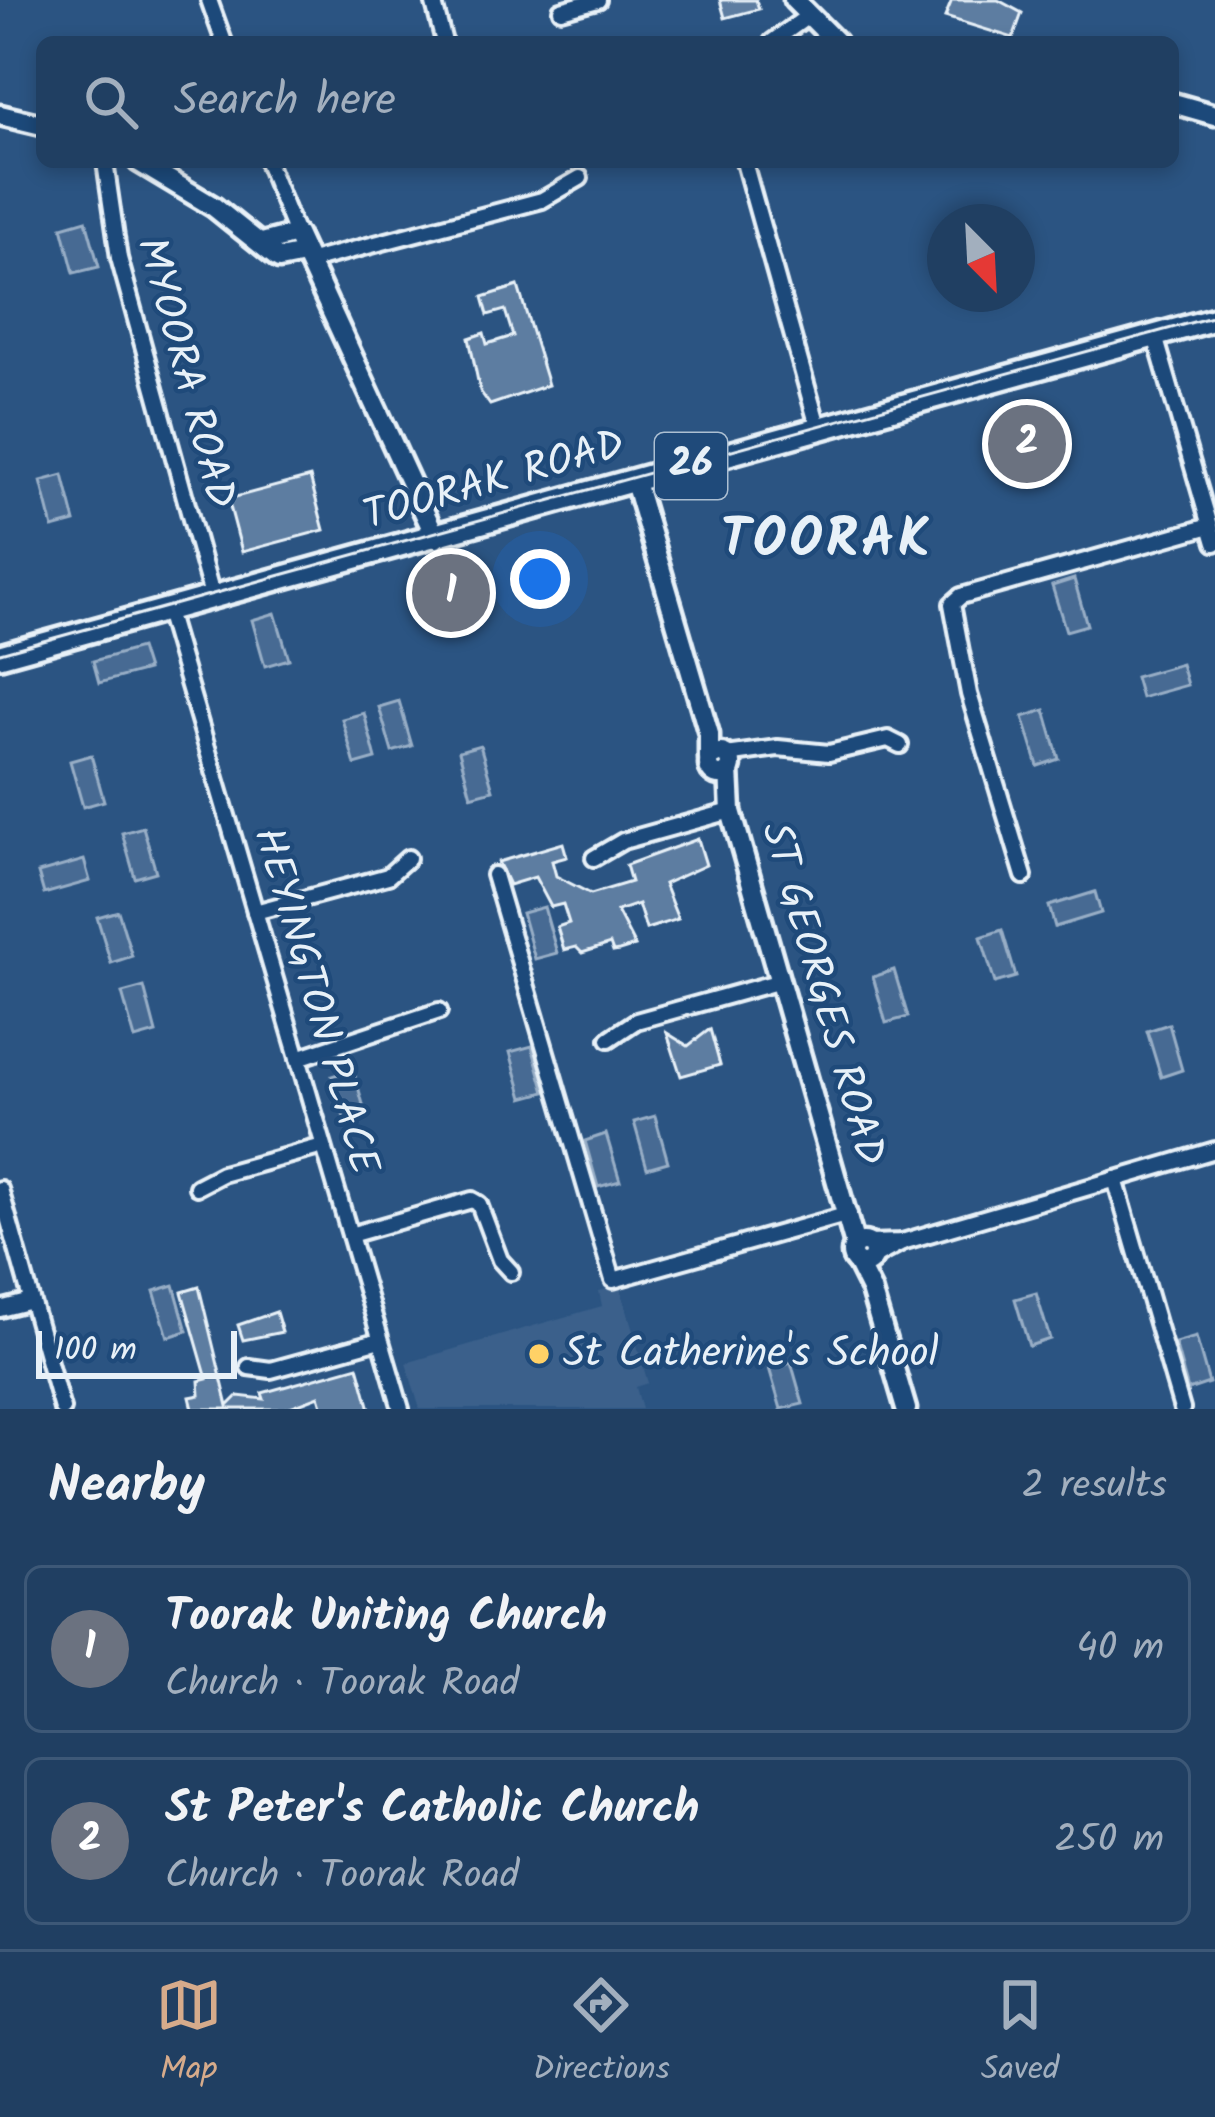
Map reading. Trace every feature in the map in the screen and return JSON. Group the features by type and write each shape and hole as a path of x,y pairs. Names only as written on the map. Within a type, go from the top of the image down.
{"main road":[{"name":"TOORAK ROAD","path":"0,656 1215,319"}],"street":[{"path":"209,0 222,36"},
{"path":"433,0 442,36"},
{"path":"561,10 598,0"},
{"path":"777,36 801,8 830,36"},
{"path":"1179,105 1215,115"},
{"path":"0,115 36,123"},
{"name":"MYOORA ROAD","path":"105,168 119,258 213,599"},
{"path":"149,168 204,200 279,259 306,258 542,200 580,178"},
{"path":"269,168 436,538"},
{"path":"746,168 819,430"},
{"path":"262,243 296,234"},
{"path":"1155,336 1215,543"},
{"name":"ST GEORGES ROAD","path":"634,482 709,734 722,763 729,802 849,1214 866,1251 871,1291 906,1409"},
{"path":"1024,876 966,680 952,604 962,596 1210,526"},
{"name":"HEYINGTON PLACE","path":"167,611 401,1409"},
{"path":"722,763 778,748 829,753 888,739 900,745"},
{"path":"594,858 623,841 729,802"},
{"path":"255,912 388,876 408,858"},
{"path":"494,875 613,1280 849,1214"},
{"path":"608,1039 636,1021 781,981"},
{"path":"298,1058 402,1028 439,1011"},
{"path":"197,1187 222,1174 323,1146"},
{"path":"866,1251 1215,1150"},
{"path":"1114,1179 1182,1409"},
{"path":"0,1189 62,1409"},
{"path":"350,1235 480,1196 500,1260 511,1272"},
{"path":"0,1309 31,1301"},
{"path":"249,1367 271,1370 380,1340"}],"shaded area":[{"path":"86,220 99,267 74,273 62,227"},
{"path":"63,475 75,522 53,528 41,481"},
{"path":"1074,579 1087,625 1066,631 1052,586"},
{"path":"275,613 289,659 265,666 252,620"},
{"path":"140,648 147,670 99,683 93,661"},
{"path":"1181,664 1187,685 1141,698 1135,677"},
{"path":"399,701 412,746 392,752 379,707"},
{"path":"1045,710 1059,759 1038,766 1023,717"},
{"path":"364,713 376,759 355,765 342,719"},
{"path":"480,745 493,790 471,796 459,751"},
{"path":"91,755 104,801 83,807 70,761"},
{"path":"143,827 156,872 135,878 122,833"},
{"path":"84,860 90,881 44,894 38,873"},
{"path":"1095,892 1101,913 1055,927 1049,906"},
{"path":"544,907 557,953 535,959 522,913"},
{"path":"118,911 132,956 111,963 97,917"},
{"path":"1002,930 1016,977 995,983 981,937"},
{"path":"894,970 908,1017 886,1023 873,977"},
{"path":"144,987 156,1033 135,1039 122,993"},
{"path":"1169,1024 1182,1070 1161,1077 1147,1031"},
{"path":"532,1046 545,1092 523,1098 510,1052"},
{"path":"353,1069 366,1115 345,1121 332,1076"},
{"path":"655,1116 668,1162 647,1168 634,1122"},
{"path":"606,1134 620,1181 598,1187 585,1141"},
{"path":"174,1285 187,1331 168,1337 154,1291"},
{"name":"St Catherine's School","path":"620,1286 648,1383 636,1387 642,1409 420,1409 406,1363 602,1306 599,1291"},
{"path":"1036,1293 1050,1339 1029,1346 1015,1299"},
{"path":"1196,1337 1209,1383 1188,1390 1175,1343"},
{"path":"791,1362 803,1404 781,1409 769,1368"}],"building":[{"path":"720,0 756,0 759,9 725,18"},
{"path":"952,0 998,0 1022,13 1014,36 945,17"},
{"path":"518,286 548,385 490,405 480,391 469,338 484,333 487,344 513,336 505,310 488,315 483,297"},
{"path":"310,477 324,530 242,552 228,499"},
{"path":"698,839 706,865 664,884 678,919 646,929 638,904 617,911 635,946 613,952 610,944 582,953 576,947 564,950 557,927 569,923 563,904 551,907 535,877 509,885 498,862 563,843 567,857 552,861 556,876 591,894 631,882 626,865"},
{"path":"710,1029 720,1065 681,1076 667,1033 688,1046"},
{"path":"199,1287 228,1406 238,1396 264,1399 262,1393 358,1366 370,1409 323,1409 319,1396 285,1409 193,1409 190,1397 200,1395 199,1381 207,1379 182,1292"},
{"path":"276,1312 282,1332 243,1340 238,1325"}],"tram line":[{"path":"0,653 1215,316"}],"place":[{"name":"St Peter's Catholic Church","path":"1027,444"},
{"name":"Toorak Uniting Church","path":"451,593"},
{"name":"St Catherine's School","path":"539,1354"}],"district":[{"name":"TOORAK","path":"827,542"}]}
